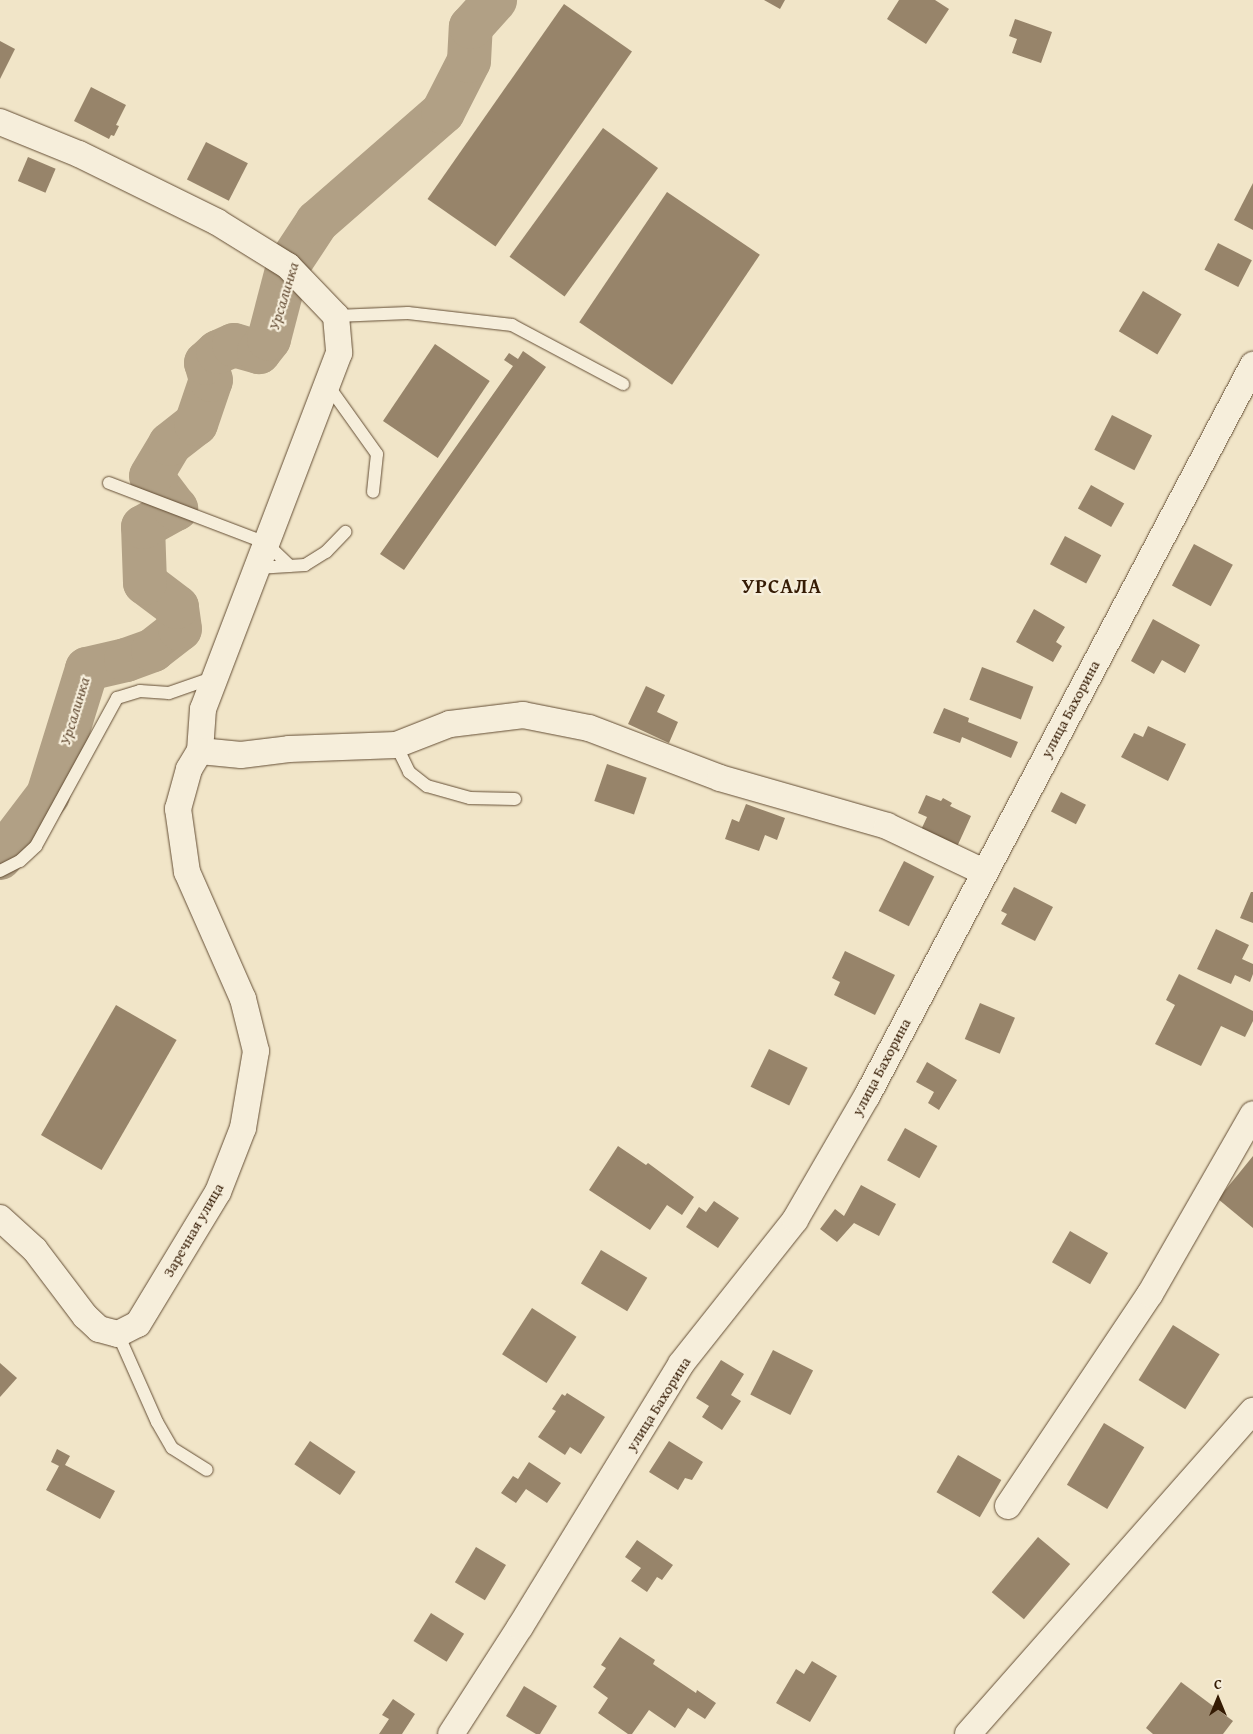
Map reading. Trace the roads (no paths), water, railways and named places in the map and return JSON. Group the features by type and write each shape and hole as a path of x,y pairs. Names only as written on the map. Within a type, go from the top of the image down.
{"street":[{"path":"0,122 79,154 217,222 288,266 336,316 339,353 203,709 200,751 241,754 289,749 396,745 450,724 523,715 589,728 720,778 887,826 984,872"},
{"name":"улица Бахорина","path":"451,1734 526,1619 681,1364 795,1220 867,1096 1253,365"},
{"name":"Заречная улица","path":"118,1334 138,1324 218,1192 243,1128 252,1082 256,1050 243,999 187,872 178,809 189,769 200,751"},
{"path":"1008,1506 1150,1294 1253,1114"},
{"path":"0,1218 35,1250 85,1316 98,1329 118,1334"},
{"path":"968,1734 1253,1411"}],"lane":[{"path":"336,316 408,313 512,325 624,384"},
{"path":"327,384 377,454 373,492"},
{"path":"109,484 266,543 290,566"},
{"path":"257,568 305,565 326,552 345,532"},
{"path":"0,871 20,861 36,846 117,698 140,691 169,693 215,677"},
{"path":"396,745 409,772 427,786 470,798 515,799"},
{"path":"118,1334 157,1422 172,1448 208,1470"}],"waterway":[{"name":"Урсалинка","path":"0,858 48,795 87,669 126,660 153,650 180,629 177,607 145,583 143,527 176,509 151,476 170,444 196,424 211,380 206,363 218,352 234,345 259,352 269,339 288,266 317,222 443,112 469,61 471,27 495,0"}],"district":[{"name":"УРСАЛА","path":"782,585"}]}
